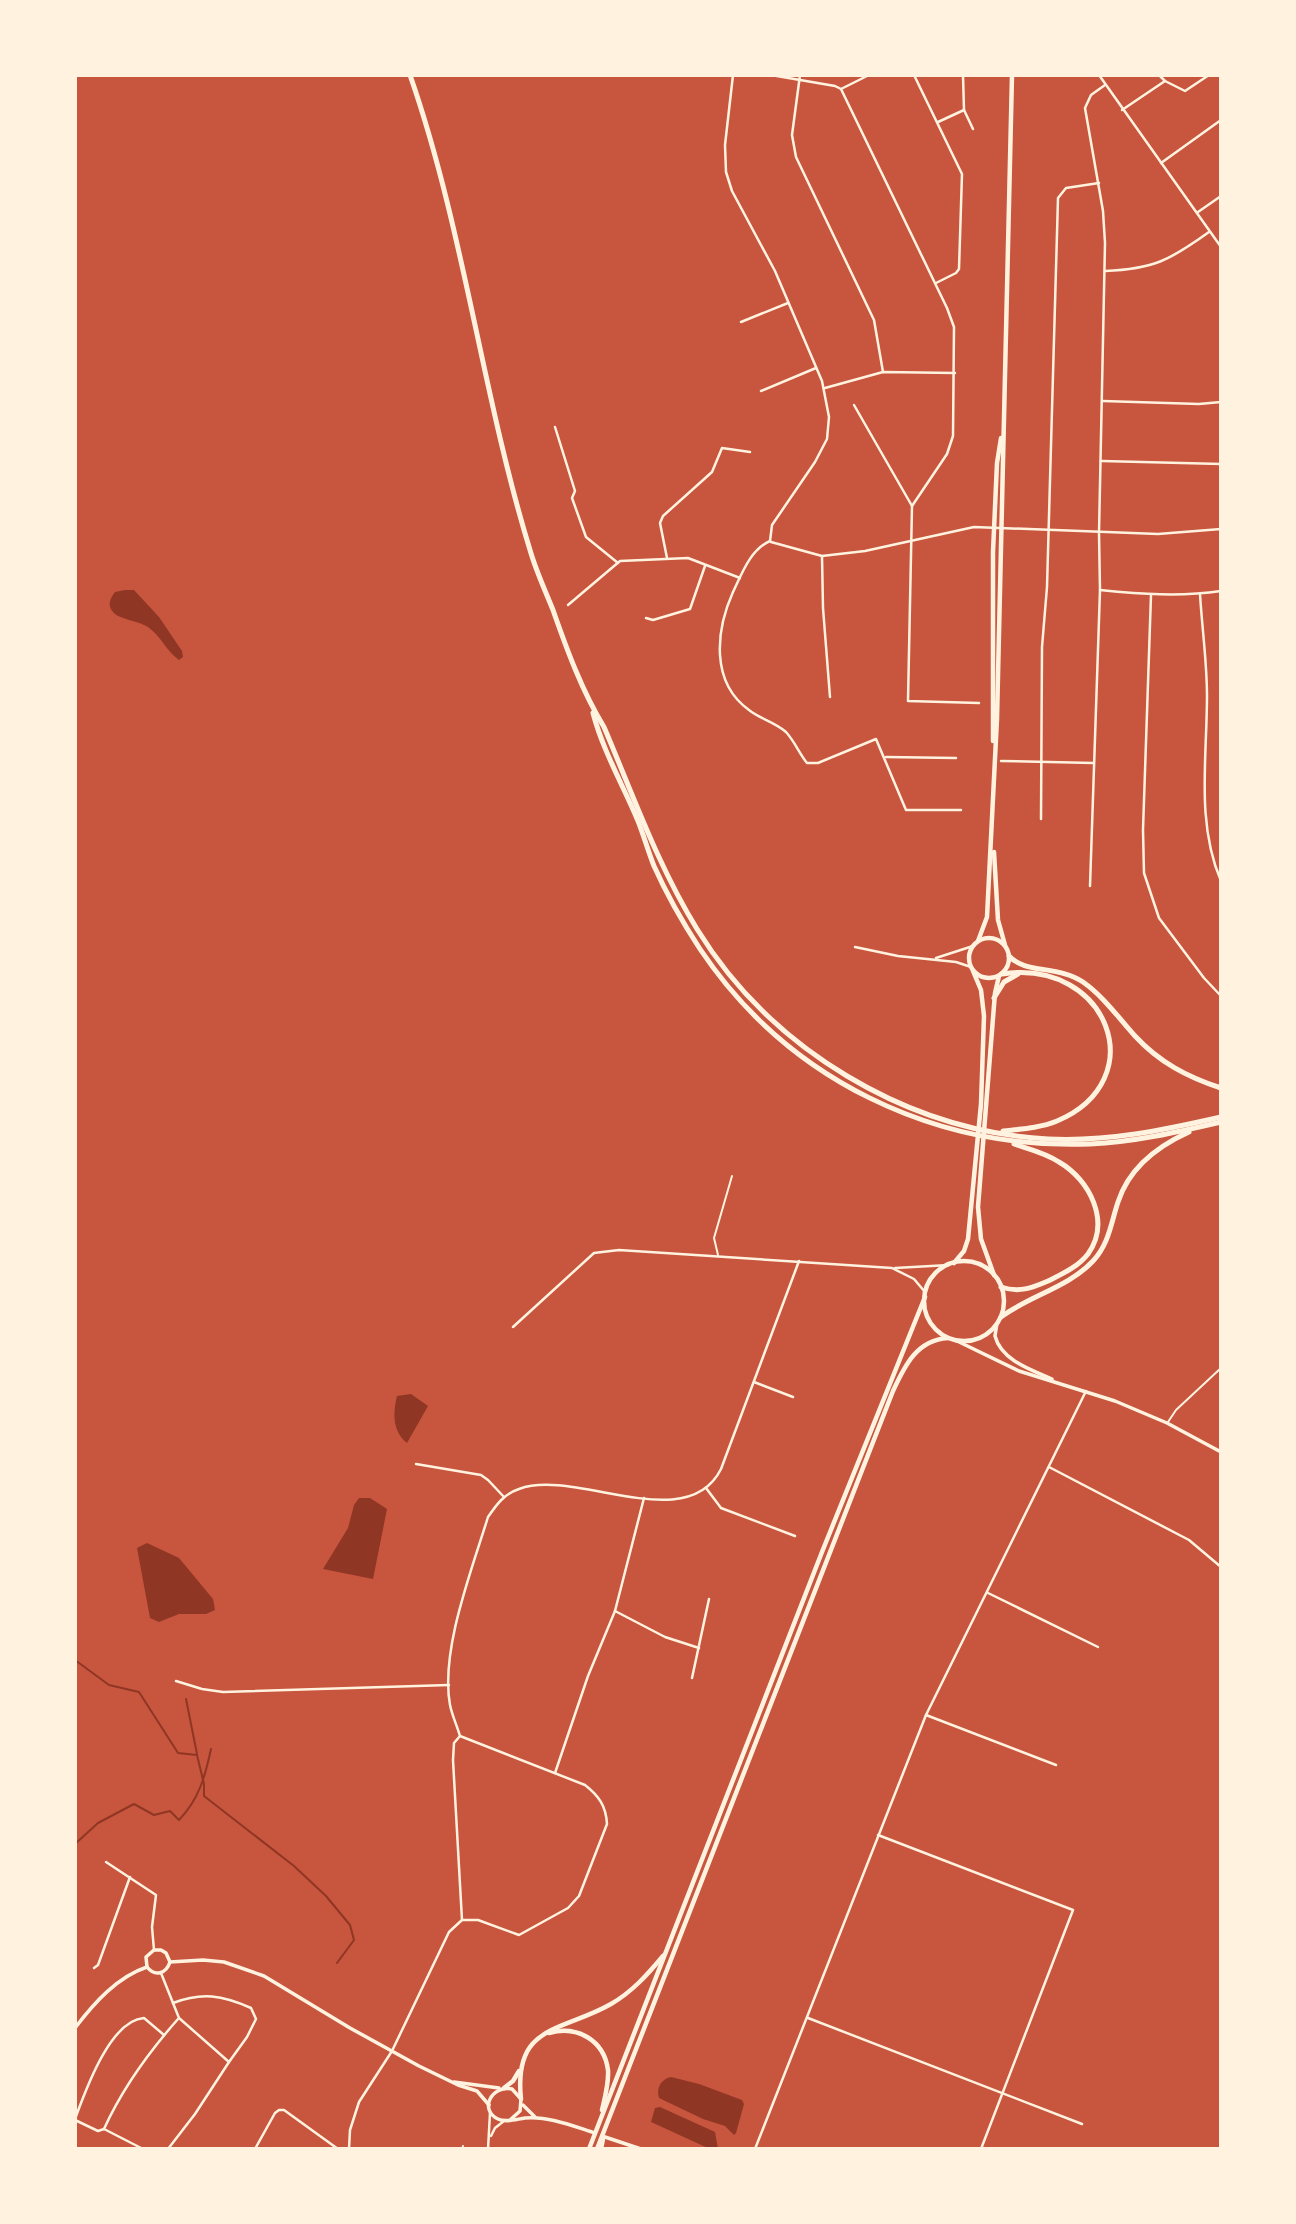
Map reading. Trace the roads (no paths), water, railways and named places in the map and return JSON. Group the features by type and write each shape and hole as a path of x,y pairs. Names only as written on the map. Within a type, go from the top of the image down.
{"highway":[{"path":"410,75 446,196 514,492 531,552 560,632 592,707 604,727 678,895 708,946 750,998 796,1041 839,1072 909,1107 967,1125 1039,1138 1093,1139 1221,1119"},
{"path":"592,707 597,730 659,875 690,934 733,992 774,1034 834,1078 896,1111 1049,1156 1068,1168 1088,1190 1098,1218 1093,1244 1087,1254 1072,1268 1027,1289 1016,1291 1002,1287"},
{"path":"1009,956 1020,966 1061,971 1081,981 1162,1060 1188,1076 1221,1088"},
{"path":"997,1131 1045,1125 1074,1112 1092,1095 1104,1077 1109,1062 1108,1033 1099,1010 1086,994 1065,982 1022,972 1000,975"},
{"path":"994,998 1004,982 1022,972"},
{"path":"999,1320 1020,1304 1070,1279 1100,1253 1108,1239 1121,1194 1140,1164 1160,1148 1221,1119"},
{"path":"1001,1140 1093,1144 1145,1138 1203,1126"}],"main road":[{"path":"994,752 998,719 1005,462 1003,427 1012,75"},
{"path":"978,942 987,917 993,837 994,527 997,463 1003,427"},
{"path":"993,837 998,919 1009,956 1008,966 1000,975 994,998 978,1206 981,1239 994,1275"},
{"path":"589,2149 925,1295 936,1273 951,1264 964,1251 968,1239 981,1104 984,1006 969,954 978,942 992,938 1005,945"},
{"path":"972,969 986,978 1000,975"},
{"path":"599,2149 893,1391 907,1365 922,1346 934,1339 976,1339 988,1333 999,1320 1004,1302 1002,1287 994,1275 988,1269 972,1262 951,1264"},
{"path":"925,1295 926,1312 932,1324 948,1338"},
{"path":"503,2088 513,2081 528,2050 544,2034 559,2025 602,2009 621,1997 640,1982 666,1952"},
{"path":"544,2034 573,2031 589,2038 601,2050 608,2078 597,2127"},
{"path":"520,2071 522,2101"}],"street":[{"path":"733,75 725,145 726,172 732,191 775,271 825,388 829,417 827,439 816,462 772,525 770,541"},
{"path":"771,75 799,77 841,89 869,75"},
{"path":"914,75 962,174 959,269 936,283"},
{"path":"963,75 964,110 973,130"},
{"path":"1099,75 1221,247"},
{"path":"1159,75 1185,91 1209,75"},
{"path":"799,77 792,135 796,157 874,320 883,372"},
{"path":"1122,110 1165,81"},
{"path":"1090,886 1100,590 1105,271 1103,211 1085,108 1091,96 1105,85"},
{"path":"841,89 936,283 954,327 953,436 947,454 912,506 908,701 979,703"},
{"path":"938,122 964,110"},
{"path":"1160,163 1221,120"},
{"path":"1041,819 1042,647 1058,198 1066,188 1098,183"},
{"path":"1197,213 1221,196"},
{"path":"1105,271 1133,270 1158,264 1176,256 1209,232"},
{"path":"741,322 788,303"},
{"path":"761,391 816,368"},
{"path":"825,388 883,372 955,373"},
{"path":"1102,401 1199,404 1221,402"},
{"path":"854,405 912,506"},
{"path":"555,427 575,491 572,498 586,537 618,563"},
{"path":"667,558 660,523 663,516 712,472 722,448 750,452"},
{"path":"1101,461 1221,464"},
{"path":"961,810 906,810 876,738 818,762 807,763 794,741 784,731 749,711 738,700 723,673 719,659 720,631 740,578 758,547 770,541 822,556 844,555 910,542 959,529 994,527 1158,534 1221,529"},
{"path":"822,556 830,697"},
{"path":"568,605 618,563 688,558 740,578"},
{"path":"646,618 653,620 690,609 705,566"},
{"path":"1100,590 1150,595 1221,591"},
{"path":"1200,594 1207,694 1206,834 1212,860 1221,881"},
{"path":"1150,595 1144,873 1159,918 1204,978 1221,996"},
{"path":"885,757 956,758"},
{"path":"1001,761 1093,763"},
{"path":"933,959 973,946"},
{"path":"855,947 898,956 933,959 972,969"},
{"path":"513,1326 594,1253 619,1250 891,1268 951,1264"},
{"path":"460,1736 450,1706 453,1634 488,1517 504,1497 521,1488 540,1484 644,1499 681,1498 706,1488 715,1481 799,1261"},
{"path":"891,1268 914,1279 925,1295"},
{"path":"999,1320 995,1336 1003,1352 1031,1370 1067,1385"},
{"path":"955,1340 1019,1371 1086,1391 1167,1423 1221,1452"},
{"path":"754,1382 793,1397"},
{"path":"755,2149 926,1715 1086,1391"},
{"path":"416,1464 481,1475 504,1497"},
{"path":"1049,1466 1189,1540 1221,1567"},
{"path":"706,1488 724,1510 795,1536"},
{"path":"555,1773 588,1676 615,1611 644,1499"},
{"path":"987,1592 1098,1647"},
{"path":"692,1678 709,1599"},
{"path":"615,1611 665,1637 699,1648"},
{"path":"176,1681 223,1692 449,1685"},
{"path":"926,1715 1056,1765"},
{"path":"349,2149 350,2130 359,2102 392,2051 449,1932 462,1920 478,1920 519,1935 568,1908 579,1896 607,1824 607,1812 597,1795 585,1785 460,1736"},
{"path":"460,1736 454,1743 453,1759 462,1920"},
{"path":"878,1835 1073,1910 981,2149"},
{"path":"106,1862 156,1895 152,1927 154,1950"},
{"path":"94,1968 98,1965 130,1877"},
{"path":"154,1950 164,1951 170,1962 167,1969 154,1973 147,1967 146,1957 154,1950"},
{"path":"170,1962 203,1959 242,1967 274,1981 392,2051 479,2093 494,2116 504,2121"},
{"path":"75,2028 112,1987 147,1967"},
{"path":"161,1973 179,2018 229,2062"},
{"path":"168,2149 195,2114 253,2027 256,2018 251,2008 212,1995 201,1995 173,2003"},
{"path":"807,2017 1082,2124"},
{"path":"164,2035 145,2018 133,2021 123,2029 92,2076 75,2119 98,2131 104,2129 130,2080 179,2018"},
{"path":"453,2082 515,2091 537,2118"},
{"path":"488,2149 492,2095 503,2088"},
{"path":"510,2120 519,2114 522,2101"},
{"path":"255,2149 279,2110 284,2110 338,2149"},
{"path":"490,2139 495,2128 504,2121 537,2118 586,2130 641,2149"},
{"path":"104,2129 143,2149"}],"lane":[{"path":"719,1256 714,1238 732,1176"},
{"path":"1167,1423 1221,1368"}],"waterway":[{"path":"75,1660 109,1685 139,1692 178,1753 197,1755 204,1796 294,1866 326,1896 350,1925 354,1940 337,1963"},
{"path":"186,1699 197,1754"},
{"path":"75,1844 98,1823 134,1804 154,1815 170,1811 179,1820 192,1804 200,1787 211,1749"}]}
